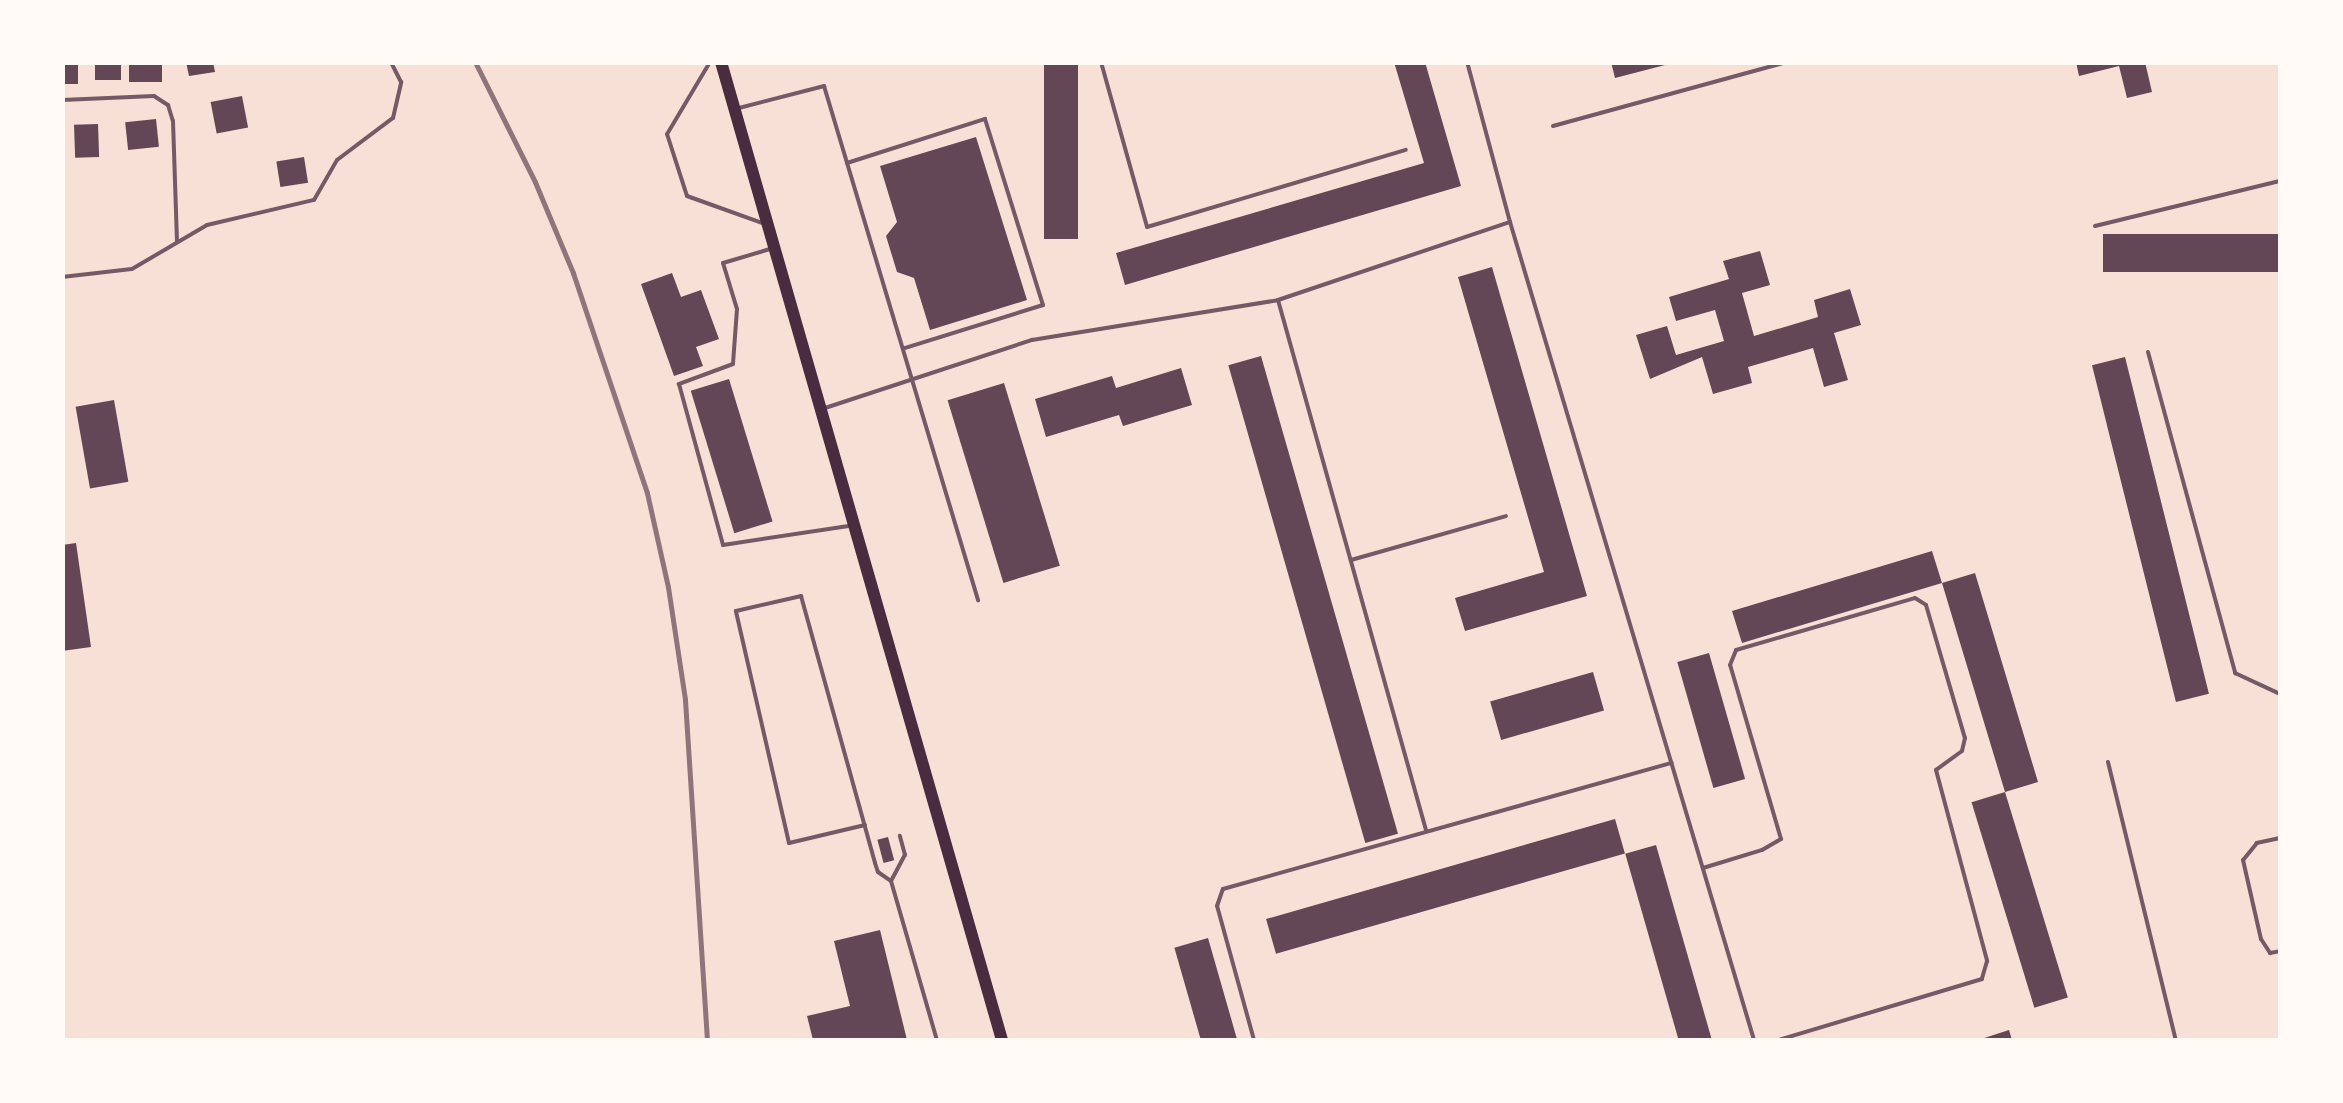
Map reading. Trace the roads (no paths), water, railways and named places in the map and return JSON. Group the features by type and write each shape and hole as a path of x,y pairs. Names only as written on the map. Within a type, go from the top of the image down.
{"main road":[{"path":"721,62 1002,1040"}],"lane":[{"path":"62,277 132,269 207,225 314,200 337,160 384,128 400,100 402,82 391,62"},
{"path":"710,62 667,134 687,196 768,225"},
{"path":"1101,62 1146,227 1406,150"},
{"path":"1467,62 1510,222 1754,1040"},
{"path":"1553,126 1786,62"},
{"path":"735,110 824,86 978,600"},
{"path":"62,100 154,96 168,105 173,121 177,243"},
{"path":"847,163 985,119 1043,306 902,349"},
{"path":"2095,226 2280,181"},
{"path":"821,410 1032,340 1278,300 1510,222"},
{"path":"774,247 723,263 737,309 733,364 679,384 723,546 854,526"},
{"path":"1278,300 1427,832"},
{"path":"2148,352 2235,673 2280,694"},
{"path":"1351,560 1506,516"},
{"path":"865,825 789,843 736,611 801,596 865,825 878,872 891,881 937,1040"},
{"path":"1703,868 1762,850 1781,839 1730,665 1736,650 1915,598 1926,605 1965,738 1962,751 1936,770 1938,790 1987,961 1982,979 1779,1040"},
{"path":"2108,762 2176,1040"},
{"path":"1254,1040 1217,906 1224,889 1672,763"},
{"path":"891,881 905,855 900,836"},
{"path":"2280,838 2257,843 2243,860 2261,939 2270,953 2280,952"}],"railway":[{"path":"475,62 535,182 573,273 647,493 668,587 685,700 707,1040"}]}
